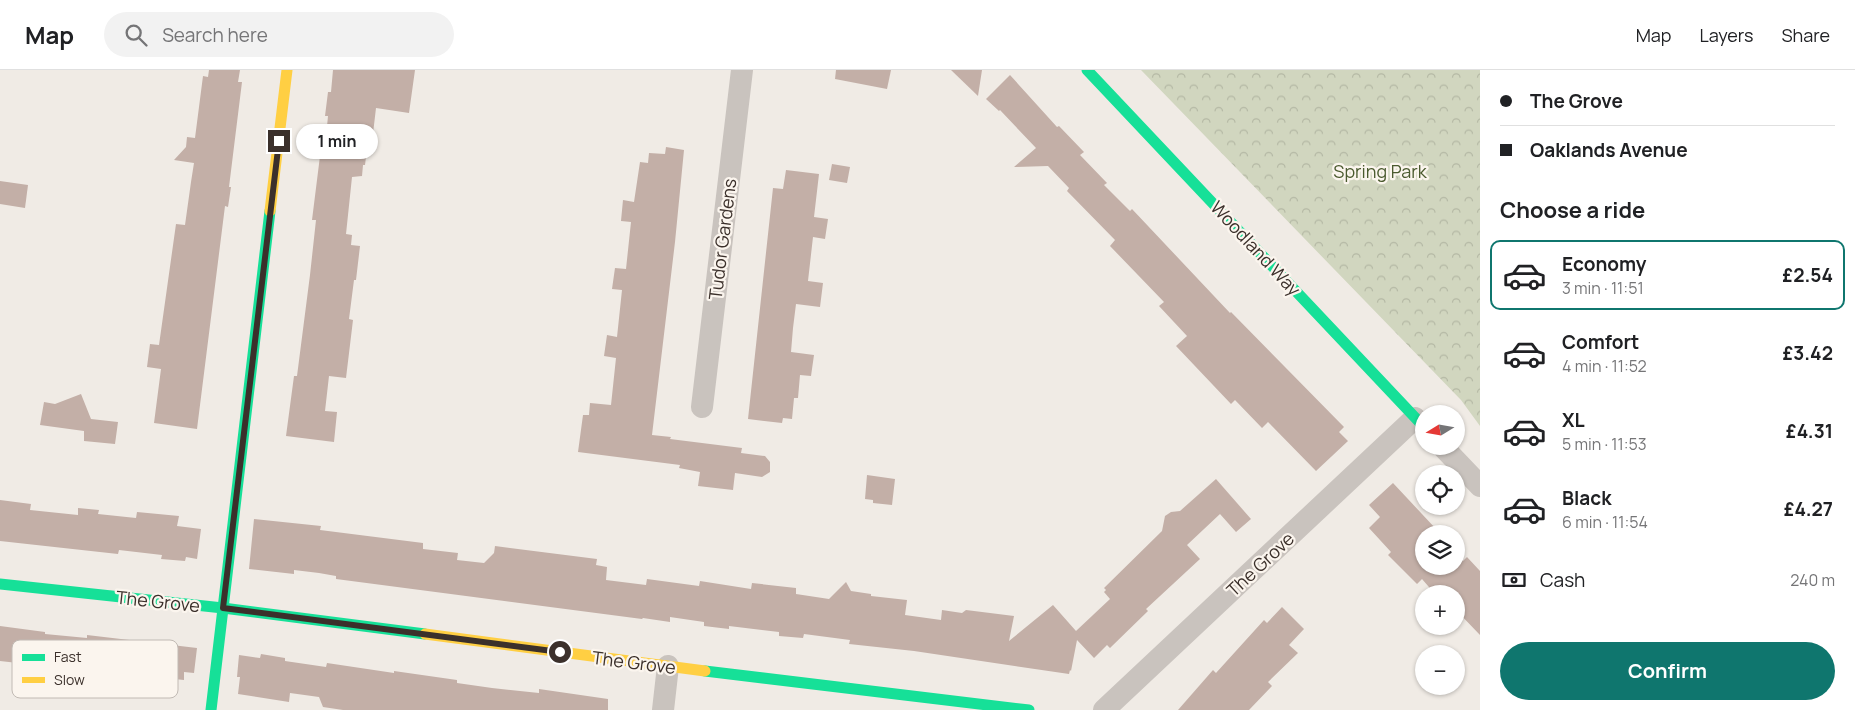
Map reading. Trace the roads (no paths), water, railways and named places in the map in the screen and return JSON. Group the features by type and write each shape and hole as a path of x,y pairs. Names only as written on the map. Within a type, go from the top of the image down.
{"street":[{"path":"211,710 287,70"},
{"name":"Tudor Gardens","path":"702,407 742,70"},
{"name":"Woodland Way","path":"1087,70 1415,417"},
{"name":"The Grove","path":"1104,710 1415,427"},
{"path":"1451,455 1480,486"},
{"name":"The Grove","path":"0,584 223,608 668,666 1029,710"},
{"path":"662,710 668,666"}],"park label":[{"name":"Spring Park","path":"1380,171"}]}
